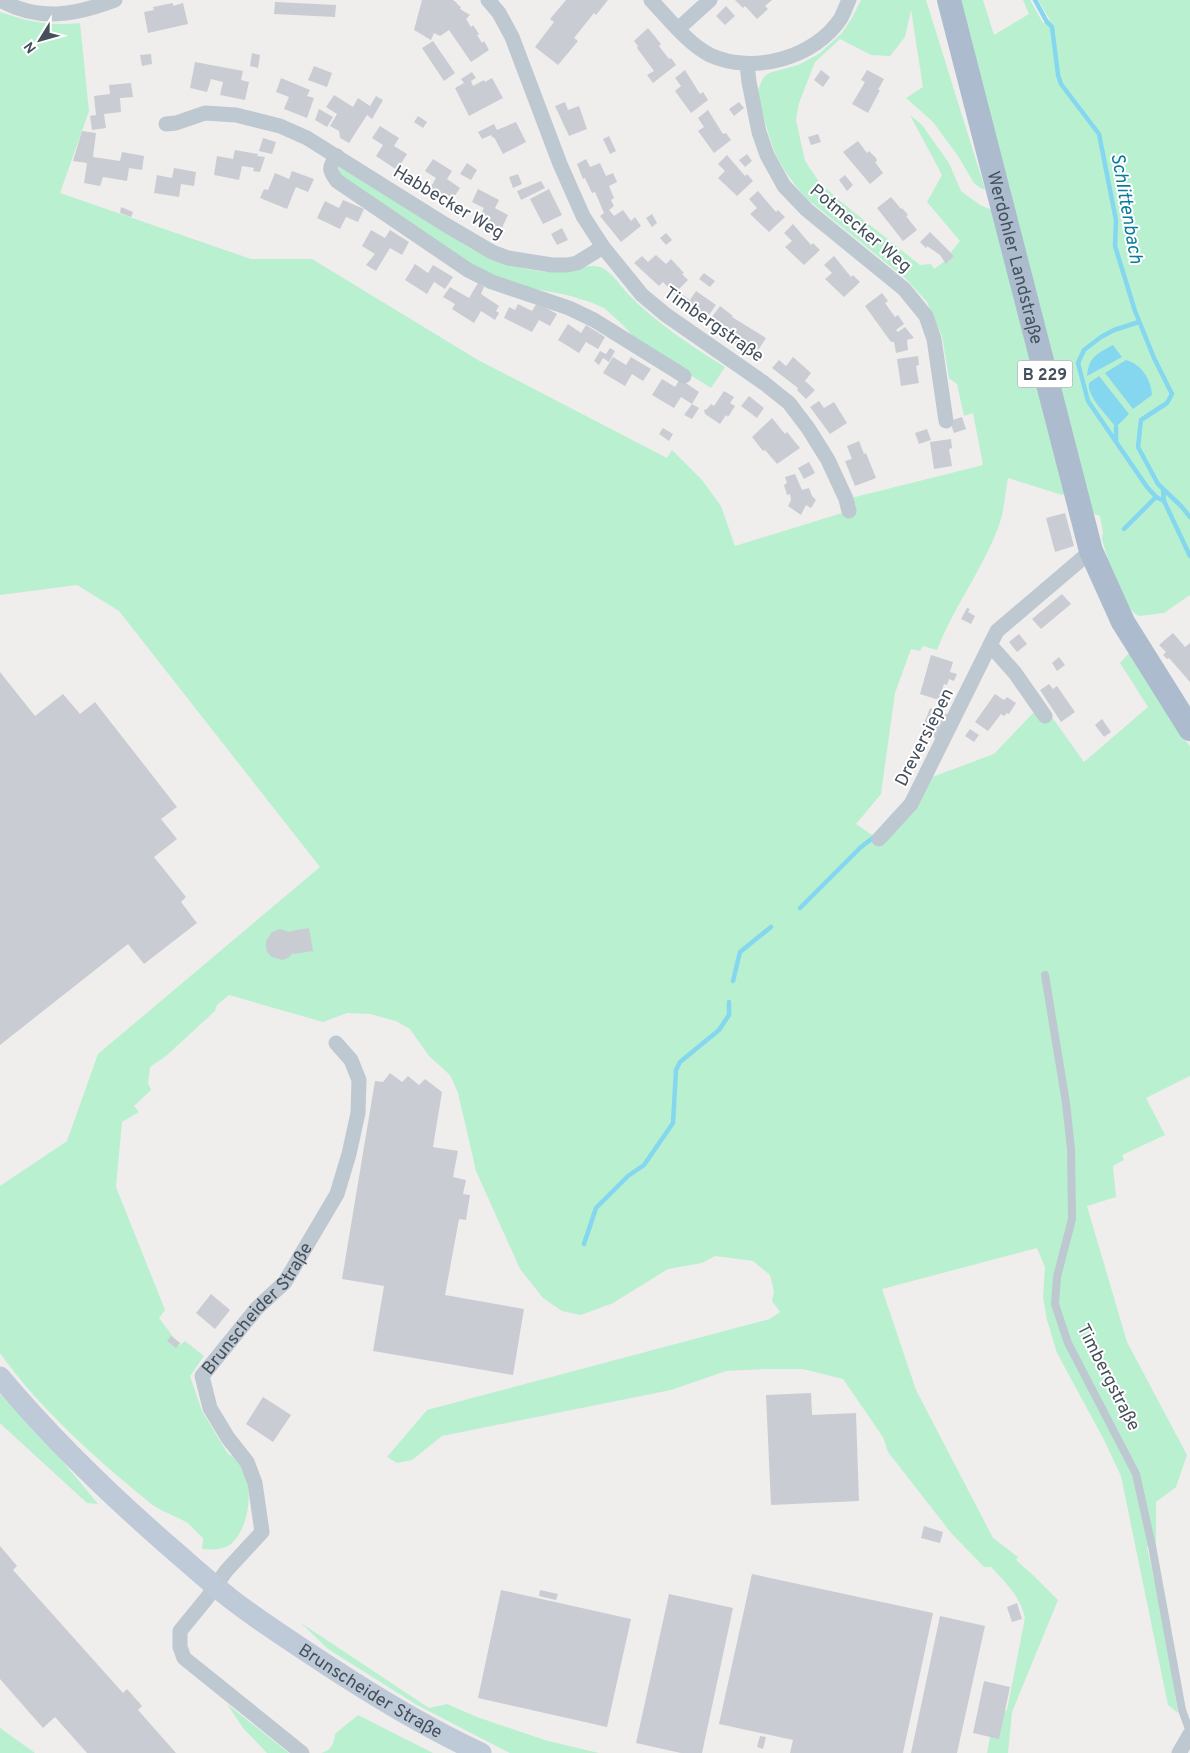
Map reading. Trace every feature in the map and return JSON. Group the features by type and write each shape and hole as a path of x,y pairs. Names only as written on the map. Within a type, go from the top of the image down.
{"main road":[{"name":"Werdohler Landstraße","path":"949,0 1091,551 1123,622 1190,729"},
{"name":"Brunscheider Straße","path":"0,1377 67,1451 133,1515 215,1587 266,1625 372,1694 456,1742 481,1753"}],"street":[{"path":"0,0 38,14 56,14 87,10 115,0"},
{"name":"Timbergstraße","path":"488,0 498,12 512,37 560,164 583,216 603,247 642,295 666,316 764,383 788,404 808,428 828,460 846,499 849,511"},
{"path":"651,0 678,29 701,49 710,55 747,64 768,63 791,56 822,39 841,18 849,0"},
{"path":"678,29 710,0"},
{"name":"Potmecker Weg","path":"747,64 759,132 767,154 784,186 807,210 904,288 926,316 934,339 946,421"},
{"name":"Habbecker Weg","path":"166,124 176,123 205,113 236,115 280,126 307,138 469,239 492,252 508,258 552,265 567,265 577,262 603,247"},
{"path":"337,156 330,166 330,170 337,181 468,270 492,282 570,308 594,320 684,376"},
{"name":"Dreversiepen","path":"879,839 911,804 997,631 1091,551"},
{"path":"990,645 1015,673 1045,716"},
{"name":"Brunscheider Straße","path":"215,1587 226,1571 262,1532 255,1483 247,1462 228,1438 210,1408 202,1376 257,1308 286,1282 337,1194 349,1154 356,1121 359,1080 351,1060 336,1043"},
{"path":"215,1587 180,1632 180,1647 184,1658 302,1753"},
{"path":"1179,1753 1190,1733"}],"lane":[{"name":"Timbergstraße","path":"1045,974 1066,1103 1071,1149 1072,1219 1057,1277 1055,1304 1068,1343 1136,1474 1152,1546 1182,1710 1190,1733"}],"green space":[{"path":"861,0 926,0 985,189 974,183 958,156 933,122 906,98 923,87 911,10 905,37 890,56 871,55 840,39 815,62 799,103 796,120 805,161 820,183 840,201 920,265 931,264 934,269 945,261 947,263 954,256 951,252 960,241 927,202 942,175 910,115 922,125 949,163 961,191 980,205 992,210 1068,493 1062,495 1008,478 998,528 937,650 923,646 920,651 911,649 895,693 881,794 856,824 875,837 924,780 994,754 1034,712 1049,713 1084,762 1148,707 1120,663 1130,652 1190,747 1190,1076 1146,1098 1165,1135 1122,1155 1124,1160 1113,1166 1116,1197 1087,1206 1127,1342 1187,1455 1176,1487 1156,1502 1156,1545 1147,1547 1164,1625 1178,1713 1168,1705 1121,1476 1103,1438 1057,1353 1047,1320 1043,1297 1045,1267 1037,1248 882,1289 916,1390 993,1538 1018,1557 1016,1560 1058,1600 1012,1712 1008,1753 987,1753 990,1737 1007,1710 1025,1618 1020,1603 1012,1590 991,1567 984,1567 952,1534 888,1452 883,1437 843,1379 803,1369 726,1371 671,1390 442,1436 412,1460 397,1463 387,1457 427,1410 770,1319 780,1312 772,1301 774,1291 770,1275 753,1261 715,1256 702,1263 668,1269 613,1303 581,1315 562,1311 543,1298 520,1269 476,1171 458,1093 450,1075 429,1056 410,1029 396,1021 370,1014 347,1013 323,1022 229,995 217,1005 215,1011 166,1056 150,1067 148,1083 151,1090 134,1106 139,1112 122,1122 116,1187 165,1310 159,1318 180,1343 179,1346 185,1341 204,1356 190,1376 202,1411 228,1454 237,1460 244,1470 248,1482 248,1510 239,1534 232,1543 222,1548 202,1549 203,1538 186,1522 153,1505 89,1451 51,1414 0,1353 0,1186 67,1141 98,1054 320,867 119,611 77,585 0,595 0,12 39,22 58,24 80,23 89,111 60,193 251,259 312,259 478,360 667,458 672,450 702,480 721,506 735,546 842,513 839,501 983,465 973,413 964,416 957,384 949,378 942,336 927,302 906,279 806,198 795,185 776,155 759,99 758,90 763,78 769,73 798,65 819,54 842,33"},
{"path":"960,0 983,0 994,35 1029,14 1023,0 1030,0 1043,23 1050,20 1038,0 1190,0 1190,595 1164,613 1139,616 1137,613 1138,616 1128,607 1108,560 1102,539 1103,532 1100,516 1092,513"},
{"path":"340,167 468,247 489,257 523,268 547,272 564,272 590,266 604,269 612,275 638,304 662,324 725,367 711,388 638,342 604,308 567,295 520,286 482,273 347,182 337,171"},
{"path":"0,1394 59,1457 98,1504 87,1503 0,1423"},
{"path":"301,1623 429,1708 447,1704 477,1717 548,1741 599,1753 510,1753 417,1705 328,1649"},
{"path":"227,1704 289,1753 267,1753 243,1728"},
{"path":"358,1715 433,1753 321,1753 327,1751 331,1746 335,1734"},
{"path":"0,1728 35,1753 0,1753"}],"water":[{"path":"1113,345 1122,357 1087,376 1090,364 1095,356"},
{"path":"1126,360 1136,365 1144,373 1150,383 1152,395 1133,409 1105,373"},
{"path":"1099,376 1129,414 1116,427 1098,406 1089,388 1089,383"}],"building":[{"path":"422,0 453,0 461,7 460,9 470,15 466,19 471,27 473,25 482,43 484,41 489,50 471,62 449,30 440,36 434,33 431,40 414,30"},
{"path":"566,0 608,0 596,15 594,13 574,38 578,41 558,65 535,47 554,22 550,19"},
{"path":"735,0 772,0 765,6 768,9 757,19 745,6 743,8"},
{"path":"275,2 336,5 335,17 274,14"},
{"path":"173,3 173,6 183,3 188,24 148,33 144,12 154,10 153,7"},
{"path":"726,6 735,16 725,25 716,16"},
{"path":"648,28 661,44 659,46 676,65 653,83 647,75 654,71 634,41"},
{"path":"433,41 455,73 444,81 422,48"},
{"path":"252,53 260,55 258,68 250,66"},
{"path":"151,54 152,64 142,66 140,55"},
{"path":"195,62 243,71 241,80 249,82 245,100 220,95 223,82 211,79 207,92 190,88"},
{"path":"314,66 332,73 327,87 308,80"},
{"path":"685,70 700,94 703,92 708,100 691,113 675,91 681,86 675,78"},
{"path":"821,70 830,77 823,87 814,80"},
{"path":"867,70 884,79 868,113 852,104 865,82 861,80"},
{"path":"472,72 476,78 471,81 473,86 492,78 503,98 469,116 455,88 464,83 461,79"},
{"path":"281,78 310,90 307,96 314,98 307,118 284,109 289,97 276,92"},
{"path":"131,83 133,97 120,98 121,112 104,114 106,128 92,130 90,116 96,115 94,96 110,94 109,85"},
{"path":"334,95 353,107 358,98 370,106 376,96 383,100 372,119 367,115 349,143 340,138 339,131 330,126 337,114 326,107"},
{"path":"565,102 568,110 579,106 587,129 569,136 555,106"},
{"path":"739,102 744,108 734,116 729,109"},
{"path":"319,109 333,117 327,127 315,120"},
{"path":"708,110 723,134 726,133 731,140 714,153 698,131 704,127 698,118"},
{"path":"418,116 427,122 423,128 414,122"},
{"path":"516,122 526,142 503,154 494,137 491,135 482,139 478,132 494,124 497,130"},
{"path":"380,126 399,138 394,146 407,154 397,170 376,156 383,145 372,138"},
{"path":"82,131 96,133 93,157 120,161 122,152 144,156 142,170 129,168 127,181 103,177 100,186 84,183 87,163 73,161"},
{"path":"818,134 821,142 811,145 808,137"},
{"path":"609,136 616,151 610,154 603,139"},
{"path":"263,138 276,142 272,154 259,151"},
{"path":"858,141 867,153 869,151 876,158 877,161 875,162 883,173 870,184 843,152"},
{"path":"235,150 265,157 260,172 253,171 254,168 242,166 239,180 214,175 217,156 233,159"},
{"path":"747,154 752,161 745,167 739,160"},
{"path":"727,155 745,176 747,174 753,181 737,196 718,178 725,171 718,164"},
{"path":"433,159 452,171 447,179 460,188 450,203 429,190 436,178 425,171"},
{"path":"586,159 590,167 600,163 606,176 613,173 617,182 609,186 614,198 611,200 614,206 609,210 614,216 623,210 631,221 635,217 641,226 621,242 600,216 604,213 595,192 592,193 585,178 583,179 577,164"},
{"path":"467,163 477,170 471,180 460,174"},
{"path":"174,168 196,172 194,186 181,184 179,197 154,193 157,175 172,178"},
{"path":"292,171 314,179 308,192 296,187 287,209 260,198 264,189 268,190 275,173 289,179"},
{"path":"518,174 522,184 513,188 509,177"},
{"path":"845,175 853,185 847,191 839,180"},
{"path":"541,181 545,188 521,200 517,191"},
{"path":"478,189 499,200 495,208 508,215 500,232 478,220 484,208 472,202"},
{"path":"549,189 562,215 543,224 530,199"},
{"path":"758,191 776,212 778,210 785,217 769,232 750,214 757,208 749,199"},
{"path":"891,197 908,215 906,216 917,230 903,241 877,208"},
{"path":"343,200 364,209 358,222 346,217 340,229 317,218 325,201 339,208"},
{"path":"121,207 133,212 131,217 120,213"},
{"path":"652,214 657,223 652,227 646,218"},
{"path":"793,224 811,245 813,243 820,250 804,265 785,247 792,241 784,233"},
{"path":"562,228 568,240 557,245 551,234"},
{"path":"371,230 385,238 390,230 409,242 402,255 390,248 376,271 366,265 375,254 362,246"},
{"path":"930,232 954,256 946,264 940,255 927,246 926,248 920,242"},
{"path":"666,233 672,240 666,245 660,238"},
{"path":"656,255 666,264 671,259 688,280 674,294 663,282 659,286 634,263 642,256 648,262"},
{"path":"834,256 851,277 853,275 860,282 844,297 825,279 832,273 824,265"},
{"path":"415,264 428,273 433,265 453,277 445,289 434,282 427,294 405,280"},
{"path":"704,273 715,281 710,287 699,279"},
{"path":"478,283 484,287 481,294 499,306 496,311 499,313 495,320 481,311 474,323 452,309 455,304 443,297 450,287 469,298"},
{"path":"696,291 716,305 704,322 676,304 683,295 690,300"},
{"path":"882,293 888,301 885,303 895,317 898,315 904,324 896,330 898,332 905,327 914,338 907,340 908,350 896,353 894,342 891,342 865,306"},
{"path":"537,303 557,314 550,326 539,320 532,332 504,318 509,307 515,310 518,304 532,311"},
{"path":"720,306 732,317 766,338 755,355 742,346 741,348 726,339 731,332 711,318"},
{"path":"568,324 581,333 586,325 605,337 598,349 586,342 579,353 558,340"},
{"path":"610,348 615,351 609,362 603,358 599,365 594,361 600,351 606,354"},
{"path":"918,356 919,365 916,366 919,383 901,386 897,359"},
{"path":"613,357 626,365 631,357 651,369 643,381 632,374 625,386 603,373"},
{"path":"793,357 811,373 805,381 815,390 806,399 797,390 798,388 772,368 779,360 786,366"},
{"path":"662,379 675,387 680,379 699,392 692,404 681,397 674,408 652,395"},
{"path":"724,391 734,397 730,403 735,406 728,417 726,415 720,424 705,414 704,410 711,404 714,406"},
{"path":"749,396 764,408 757,418 741,406"},
{"path":"819,401 824,408 834,402 847,423 830,434 810,407"},
{"path":"692,404 699,408 692,419 684,415"},
{"path":"962,417 966,429 954,433 950,421"},
{"path":"772,418 800,448 777,464 752,437"},
{"path":"663,428 673,434 669,441 659,434"},
{"path":"927,429 931,440 919,444 915,433"},
{"path":"951,439 952,448 949,449 952,466 934,469 930,442"},
{"path":"859,441 876,478 855,486 845,461 852,459 847,446"},
{"path":"809,462 815,473 804,479 798,468"},
{"path":"795,474 802,490 809,488 816,500 811,508 806,505 801,515 788,506 791,500 790,494 787,495 784,485 787,483 785,477"},
{"path":"1065,513 1074,546 1055,552 1046,518"},
{"path":"1062,594 1071,604 1041,629 1032,619"},
{"path":"967,608 970,609 968,612 975,616 971,624 961,619"},
{"path":"1173,633 1185,647 1190,643 1190,682 1169,658 1167,659 1163,655 1166,652 1159,645"},
{"path":"1019,634 1027,644 1017,652 1009,642"},
{"path":"931,655 953,662 950,672 957,674 954,681 949,679 947,685 944,684 939,700 920,694"},
{"path":"1059,657 1065,665 1057,671 1052,663"},
{"path":"0,672 35,716 63,694 80,714 95,702 177,807 161,819 177,839 154,857 186,897 181,902 197,923 144,964 128,944 0,1045"},
{"path":"1049,684 1053,689 1057,686 1075,712 1061,722 1040,690"},
{"path":"995,694 1004,700 1007,697 1016,703 1009,714 1007,713 1004,716 1001,714 988,731 975,722"},
{"path":"930,708 952,716 940,740 933,737 935,731 923,726"},
{"path":"1102,719 1111,732 1104,737 1095,725"},
{"path":"970,729 979,735 974,742 965,736"},
{"path":"309,928 313,951 293,953 288,958 282,960 272,957 267,952 266,941 272,932 280,929 289,932"},
{"path":"390,1073 402,1082 408,1076 419,1085 425,1079 442,1092 433,1147 458,1151 453,1177 466,1180 463,1194 470,1195 466,1220 459,1219 445,1295 524,1309 513,1375 373,1351 384,1286 342,1279 375,1081 383,1082"},
{"path":"211,1294 230,1310 215,1329 196,1313"},
{"path":"171,1336 180,1343 176,1348 167,1341"},
{"path":"811,1393 812,1415 856,1413 859,1501 771,1505 766,1395"},
{"path":"263,1397 291,1415 273,1442 246,1424"},
{"path":"924,1526 943,1532 940,1543 921,1538"},
{"path":"0,1546 17,1566 13,1570 123,1693 127,1689 142,1706 138,1710 176,1753 87,1753 55,1717 43,1728 0,1679"},
{"path":"752,1574 933,1613 903,1753 790,1753 793,1740 719,1724"},
{"path":"501,1590 631,1619 607,1727 478,1698"},
{"path":"540,1590 558,1594 556,1600 539,1596"},
{"path":"669,1594 733,1608 702,1753 681,1753 636,1743"},
{"path":"1017,1603 1022,1619 1012,1622 1007,1607"},
{"path":"940,1616 985,1626 957,1753 911,1753"},
{"path":"984,1681 1010,1687 999,1739 973,1733"},
{"path":"760,1736 766,1737 763,1749 757,1747"}],"waterway":[{"name":"Schlittenbach","path":"1035,0 1047,22 1052,27 1058,75 1061,84 1099,134 1116,220 1115,246 1135,311 1154,358 1172,394 1167,403 1141,420 1138,447 1158,484 1190,517"},
{"path":"1139,322 1114,330 1101,337 1084,350 1078,363 1088,401 1147,487 1156,497 1164,501"},
{"path":"1116,427 1116,440"},
{"path":"1163,489 1164,501 1190,556"},
{"path":"1124,529 1156,497"},
{"path":"800,908 861,847 874,837"},
{"path":"733,981 740,952 771,927"},
{"path":"584,1244 596,1208 628,1176 644,1165 673,1123 676,1070 680,1062 719,1030 729,1015 729,1002"}]}
